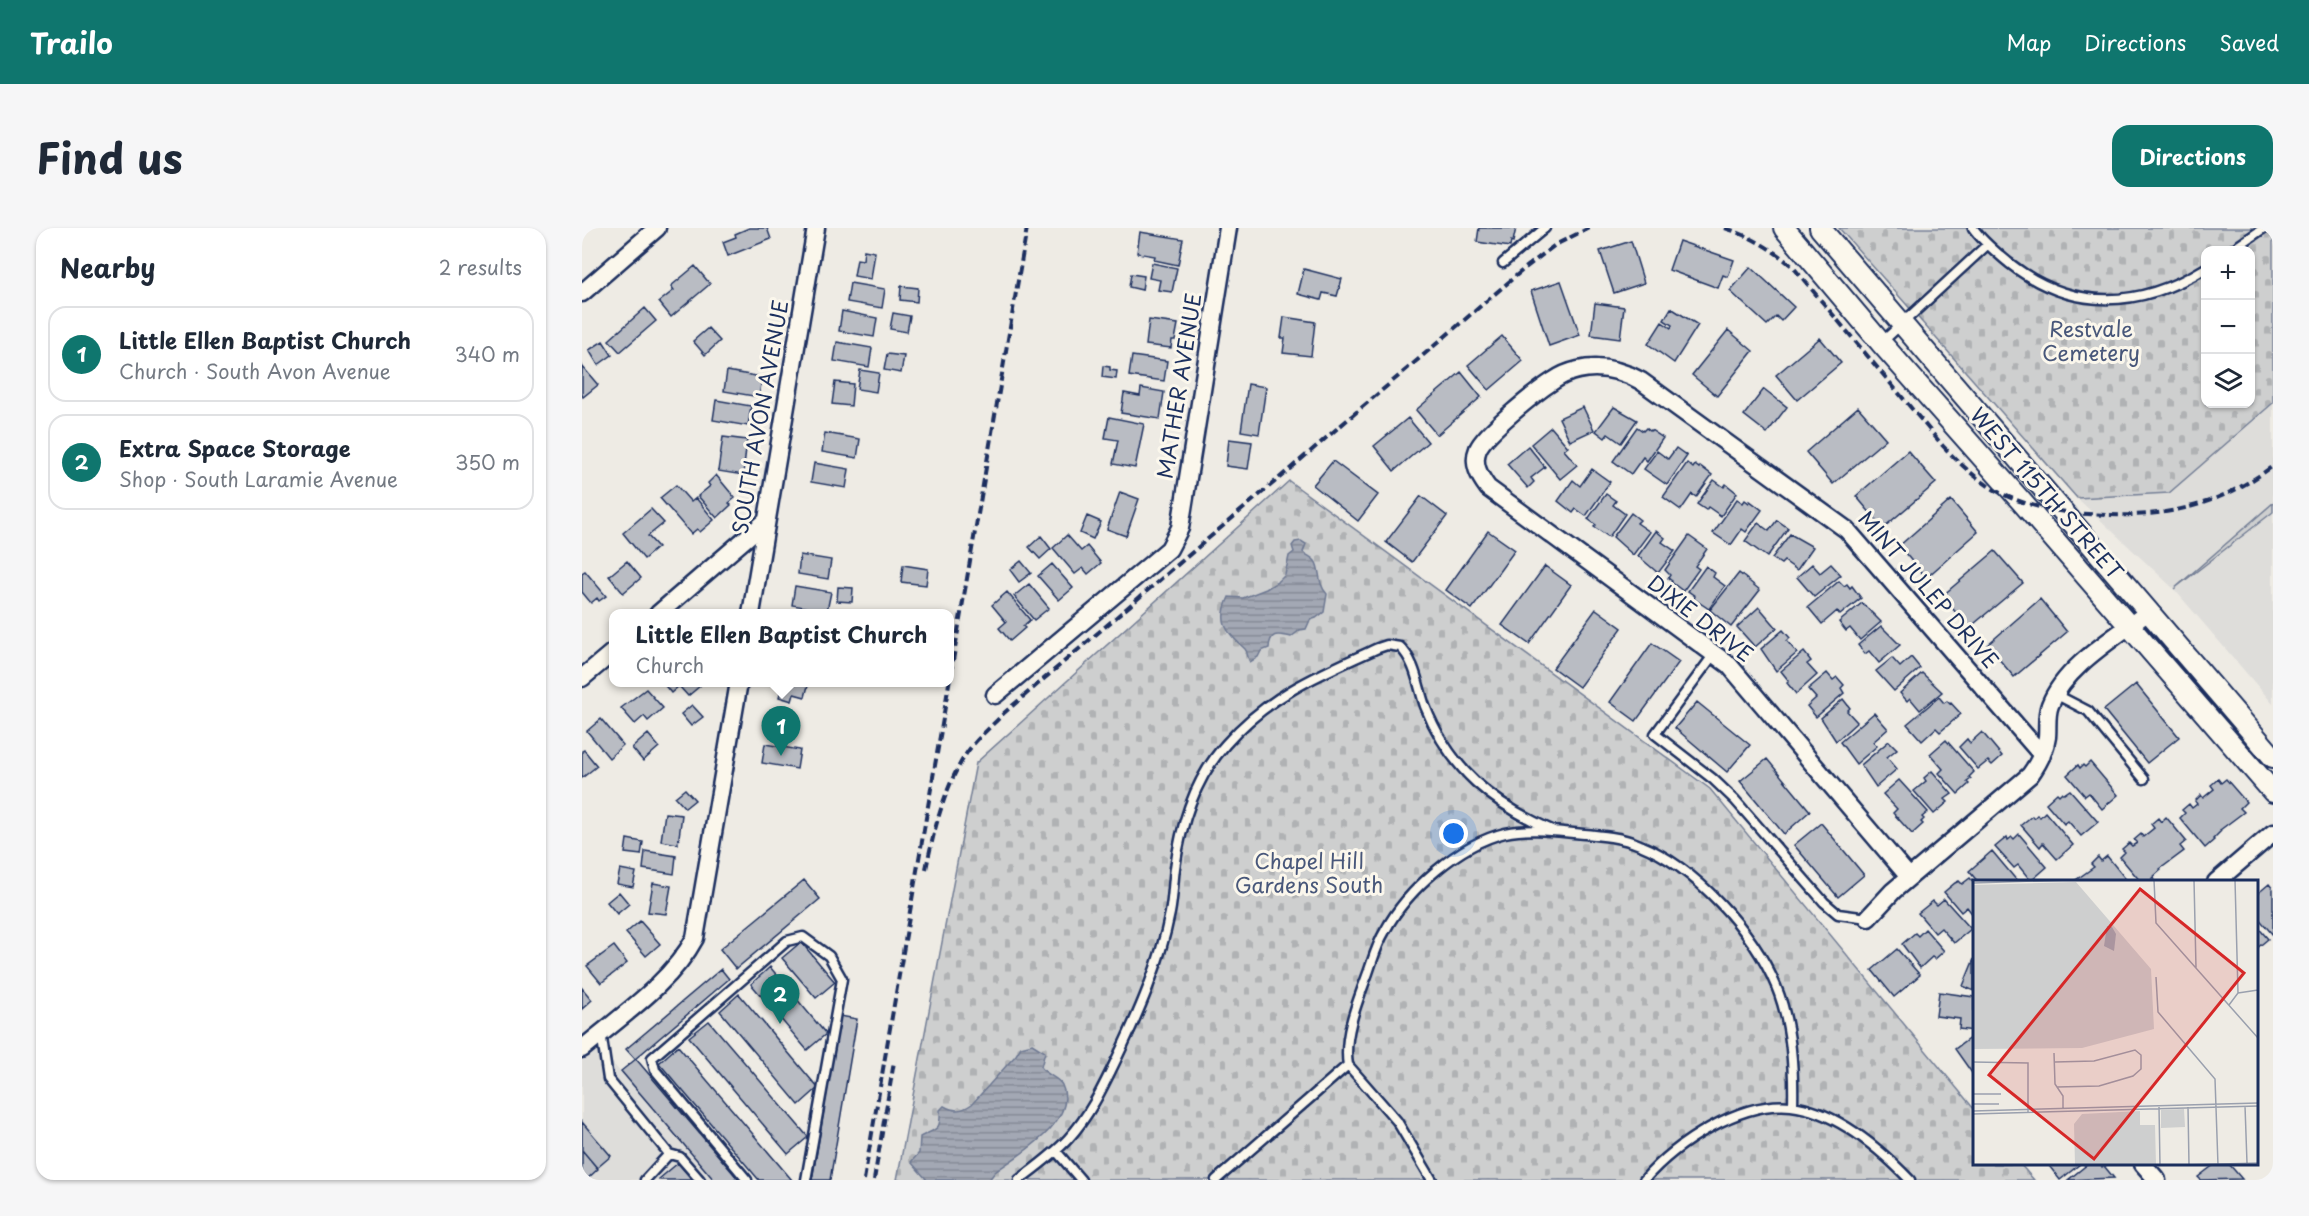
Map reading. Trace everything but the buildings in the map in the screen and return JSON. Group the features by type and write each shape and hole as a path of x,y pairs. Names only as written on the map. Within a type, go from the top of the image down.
{"street":[{"path":"582,293 657,228"},
{"name":"SOUTH AVON AVENUE","path":"752,609 816,228"},
{"name":"MATHER AVENUE","path":"995,695 1169,549 1180,528 1228,228"},
{"name":"WEST 115TH STREET","path":"1784,228 1881,343 2273,792"},
{"name":"WEST 115TH STREET","path":"1820,228 2273,758"},
{"name":"MINT JULEP DRIVE","path":"1482,480 1476,468 1476,459 1478,449 1484,440 1554,380 1580,369 1605,368 1641,381 1847,530 2042,755"},
{"name":"DIXIE DRIVE","path":"1482,480 1494,493 1737,673 1909,877"},
{"path":"664,609 766,521"},
{"path":"1868,918 1883,900 2024,781 2036,768 2047,737 2049,707 2055,694 2075,669 2148,612"},
{"path":"582,678 609,655"},
{"path":"582,1049 665,979 687,953 695,938 738,687"},
{"path":"2218,880 2273,833"},
{"path":"2144,1165 2157,1180"}],"lane":[{"path":"1503,264 1545,228"},
{"path":"1973,228 1987,245 2034,281 2074,296 2114,300 2155,294 2175,286 2201,270"},
{"path":"2238,246 2264,228"},
{"path":"1881,343 1987,245"},
{"path":"1019,1180 1056,1151 1094,1106 1131,1030 1150,983 1170,913 1174,869 1182,826 1203,778 1225,745 1252,718 1286,692 1306,680 1378,648 1387,645 1400,647 1409,658 1433,724 1455,762 1481,788 1497,800 1554,831"},
{"path":"1714,654 1655,734 1713,779 1735,800 1824,902 1838,914 1868,918"},
{"path":"2055,694 2088,711 2144,779"},
{"path":"1432,1180 1396,1121 1348,1065 1346,1053 1349,1036 1367,975 1384,932 1405,903 1434,874 1469,848 1507,832 1554,831 1606,836 1640,845 1675,864 1722,906 1754,947 1775,983 1782,1001 1789,1041 1793,1106"},
{"path":"747,1180 654,1070 652,1058 787,941 803,937 829,956 842,979 806,1180"},
{"path":"601,1032 609,1078 669,1154 680,1157 700,1180"},
{"path":"1216,1180 1348,1065"},
{"path":"1644,1180 1671,1152 1705,1130 1746,1113 1779,1106 1793,1106 1835,1121 1873,1147 1910,1180"},
{"path":"1056,1151 1081,1180"},
{"path":"645,1180 669,1154"}],"shaded area":[{"path":"2273,403 2273,503 2186,579 2273,512 2273,704 2174,589 2077,498 2169,492"},
{"path":"1301,541 1306,544 1303,552 1317,564 1322,586 1327,594 1324,612 1310,620 1306,629 1300,630 1291,637 1276,635 1271,638 1269,648 1261,651 1258,657 1250,662 1246,650 1225,626 1225,606 1229,597 1243,598 1279,581 1285,575 1289,556 1294,552 1292,546 1295,542"},
{"path":"1032,1044 1045,1052 1041,1067 1062,1085 1065,1098 1062,1111 1054,1124 1044,1136 995,1172 989,1180 927,1180 911,1162 919,1153 920,1137 939,1125 940,1110 944,1106 955,1110 972,1104 1021,1047"},
{"path":"598,1046 713,1180 582,1180 582,1061"}],"green space":[{"name":"Restvale Cemetery","path":"1839,228 2273,228 2273,403 2169,493 2077,498"},
{"name":"Chapel Hill Gardens South","path":"1289,481 1710,789 1973,1108 1973,1165 2021,1165 2034,1180 897,1180 976,763"},
{"path":"2273,503 2273,512 2174,589"}],"railway":[{"path":"954,654 1027,228"},
{"path":"926,869 941,810 958,767 974,743 1004,713 1524,269 1555,245 1589,228"},
{"path":"1725,228 1761,244 1793,267 1943,446 1974,475 2006,496 2052,510 2139,515 2185,508 2208,501 2251,481 2273,466"},
{"path":"864,1180 948,687"},
{"path":"874,1180 894,1062"}],"place":[{"name":"Little Ellen Baptist Church","path":"781,756"},
{"name":"Extra Space Storage","path":"780,1024"}]}
